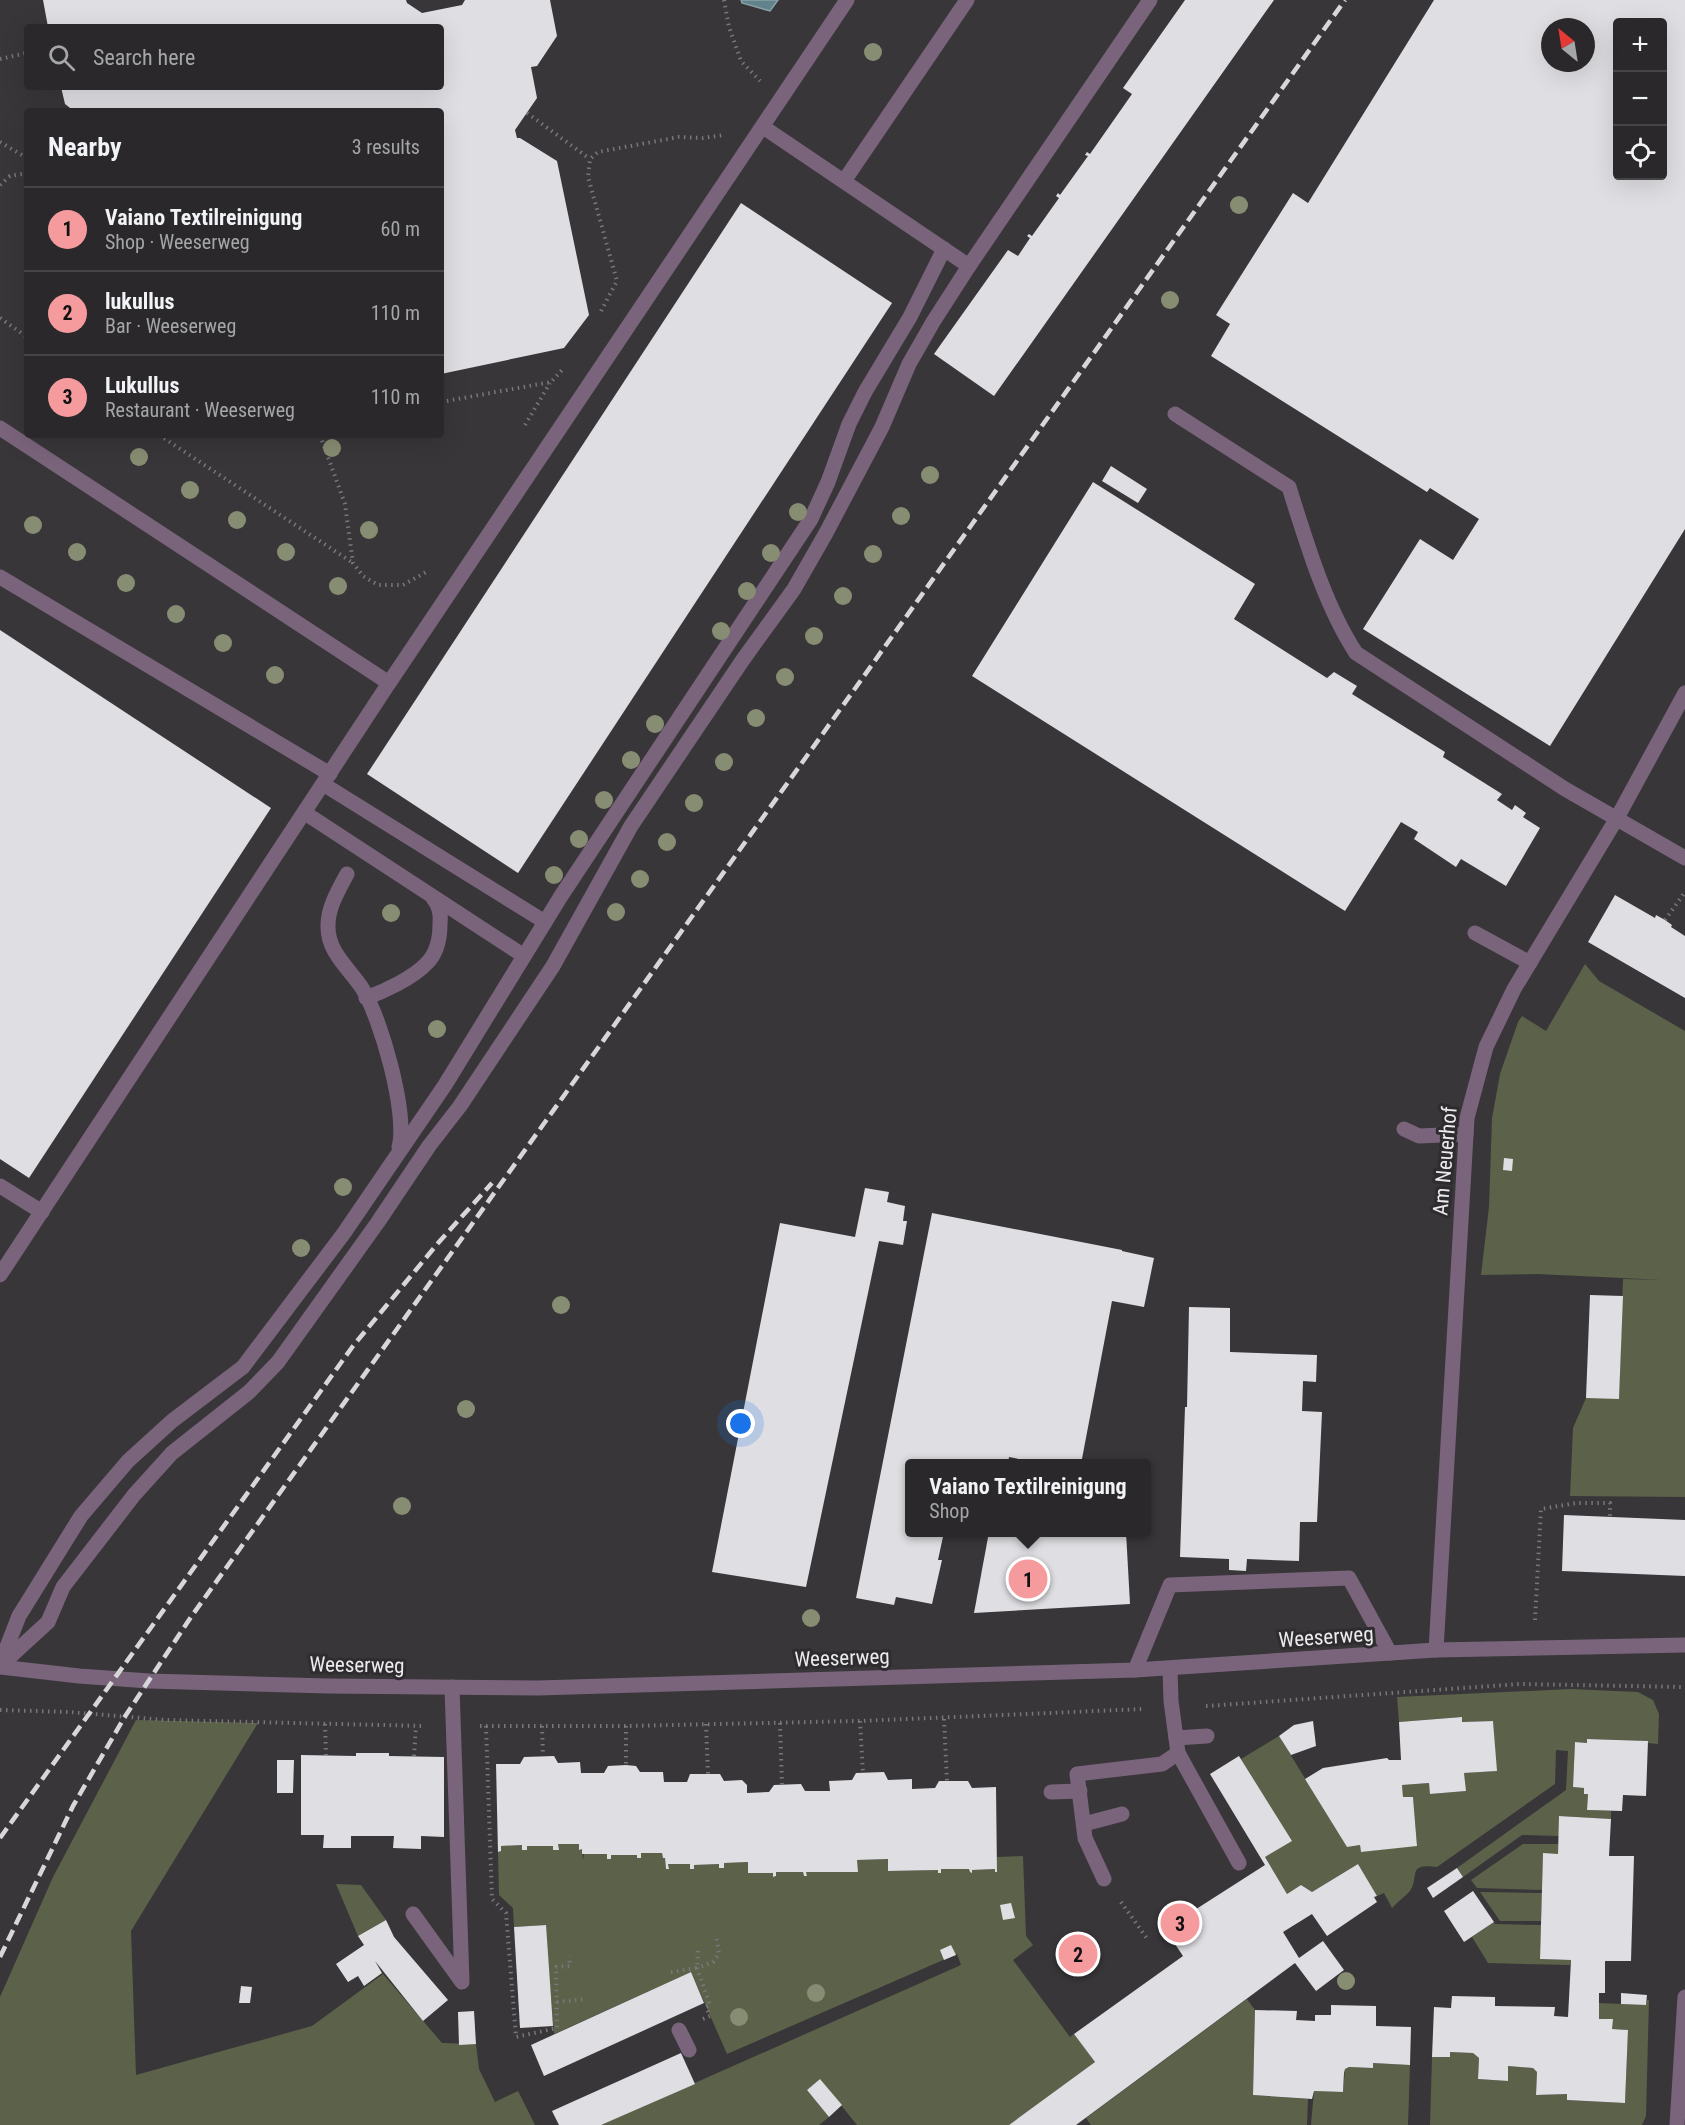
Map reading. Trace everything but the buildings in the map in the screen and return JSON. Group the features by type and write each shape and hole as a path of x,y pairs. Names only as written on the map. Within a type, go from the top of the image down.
{"street":[{"path":"0,1275 389,683 847,0"},
{"path":"844,181 967,0"},
{"path":"0,1666 48,1622 63,1587 141,1486 172,1453 249,1392 278,1362 429,1146 460,1106 553,966 631,826 742,661 794,589 882,427 909,364 969,266 1150,0"},
{"path":"763,127 969,266"},
{"path":"0,1666 19,1616 81,1516 128,1461 172,1421 243,1367 314,1274 445,1085 545,922 811,519 828,482 849,424 944,249"},
{"path":"1175,414 1289,487 1303,532 1341,631 1356,653 1565,789 1685,858"},
{"path":"2,434 389,683"},
{"path":"0,577 326,779 545,922"},
{"name":"Am Neuerhof","path":"1436,1650 1467,1118 1486,1047 1514,989 1617,818 1685,693"},
{"path":"304,813 524,956"},
{"path":"347,874 334,901 328,926 333,949 362,989 376,1017 394,1082 402,1136 397,1154"},
{"path":"366,998 383,992 428,963 440,940 441,918 437,902 432,897"},
{"path":"1475,933 1530,963"},
{"path":"1404,1129 1419,1136 1466,1134"},
{"path":"0,1186 42,1212"},
{"path":"1135,1670 1170,1585 1349,1578 1390,1653"},
{"name":"Weeserweg","path":"0,1666 79,1676 149,1681 538,1688 1170,1669 1436,1650 1685,1645"},
{"path":"1170,1669 1171,1708 1177,1746 1230,1856"},
{"path":"413,1914 462,1982 452,1687"},
{"path":"1104,1879 1085,1838 1077,1774 1162,1764 1177,1746 1207,1736"},
{"path":"1051,1792 1080,1791"},
{"path":"1084,1824 1122,1814"},
{"path":"1677,2125 1685,1997"},
{"path":"679,2030 689,2050"}],"path":[{"path":"724,0 729,27 741,62 760,81 758,89"},
{"path":"0,59 24,53"},
{"path":"527,112 590,159"},
{"path":"598,318 617,281 588,177 590,159 598,152 678,138 726,135"},
{"path":"0,142 24,156"},
{"path":"0,185 10,176 24,174"},
{"path":"0,318 24,335"},
{"path":"520,433 551,382 565,367"},
{"path":"444,401 551,382"},
{"path":"164,438 353,563 363,576 378,585 403,585 433,568"},
{"path":"321,438 345,504 353,563"},
{"path":"1665,920 1685,892"},
{"path":"1535,1648 1541,1509 1576,1503 1610,1503 1610,1517"},
{"path":"0,1710 69,1712 165,1720 416,1726 626,1726 944,1719 1171,1708 1520,1684 1685,1687"},
{"path":"944,1719 947,1781"},
{"path":"860,1721 863,1773"},
{"path":"780,1723 782,1785"},
{"path":"326,1724 326,1755"},
{"path":"706,1724 708,1774"},
{"path":"486,1725 492,1899 506,1913 516,2037 558,2028 556,1967 570,1966 569,1956"},
{"path":"414,1756 416,1726"},
{"path":"542,1726 543,1756"},
{"path":"626,1726 626,1765"},
{"path":"1104,1879 1148,1940"},
{"path":"492,1882 499,1882"},
{"path":"671,1971 698,1968 713,1962 719,1954 716,1935"},
{"path":"699,1950 698,1968 710,2005 706,2007 710,2016 699,2021"},
{"path":"557,2002 587,1998"}],"green space":[{"path":"1585,964 1599,981 1685,1031 1685,1497 1570,1496 1573,1428 1586,1398 1619,1398 1623,1279 1663,1280 1538,1274 1481,1275 1489,1207 1492,1118 1500,1074 1522,1016 1546,1031"},
{"path":"1571,1689 1638,1692 1653,1700 1659,1714 1658,1744 1648,1743 1648,1741 1587,1739 1587,1743 1575,1742 1573,1787 1584,1788 1584,1794 1588,1794 1587,1810 1611,1811 1611,1819 1560,1816 1559,1836 1522,1835 1463,1877 1457,1868 1566,1790 1568,1751 1556,1750 1555,1784 1437,1867 1427,1866 1417,1869 1410,1891 1392,1908 1384,1893 1377,1896 1358,1864 1312,1892 1301,1885 1287,1894 1265,1857 1291,1841 1241,1759 1279,1736 1347,1847 1360,1845 1361,1852 1417,1845 1413,1797 1403,1797 1402,1785 1429,1783 1431,1794 1465,1791 1464,1773 1496,1771 1493,1721 1462,1722 1461,1717 1399,1722 1397,1697"},
{"path":"136,1720 258,1723 131,1931 136,2075 312,2026 383,1974 442,2043 476,2044 479,2069 495,2102 518,2091 535,2125 0,2125 0,1997 53,1877"},
{"path":"558,1844 579,1844 583,1860 584,1854 607,1854 607,1859 610,1859 611,1855 637,1855 637,1858 641,1858 641,1853 662,1853 666,1869 669,1869 668,1864 690,1864 690,1869 694,1868 694,1865 719,1864 720,1868 724,1868 724,1863 748,1862 749,1873 773,1873 773,1877 776,1876 776,1872 803,1872 804,1876 807,1876 806,1872 857,1872 857,1860 888,1859 888,1871 938,1870 941,1873 941,1869 969,1869 972,1872 972,1870 995,1869 997,1872 997,1857 1023,1856 1026,1936 1033,1945 1013,1960 1070,2037 1074,2034 1095,2062 1009,2125 857,2125 820,2079 807,2090 829,2117 819,2125 600,2125 961,1965 957,1954 727,2054 691,1972 554,2034 545,1925 514,1927 513,1908 499,1895 498,1852 501,1851 501,1846 522,1845 522,1850 527,1850 527,1846 553,1846 554,1850 558,1850"},
{"path":"1523,1844 1558,1844 1558,1854 1543,1854 1542,1890 1477,1888 1471,1880"},
{"path":"336,1884 361,1885 386,1920 358,1936"},
{"path":"1480,1892 1542,1893 1541,1921 1500,1921"},
{"path":"1494,1922 1495,1924 1541,1925 1540,1959 1571,1960 1570,1965 1488,1963 1472,1937"},
{"path":"1247,1999 1255,2010 1253,2095 1308,2099 1307,2125 1091,2125 1086,2118"},
{"path":"1649,2000 1646,2116 1642,2125 1430,2125 1432,2057 1450,2057 1450,2052 1473,2053 1479,2058 1478,2079 1508,2081 1508,2066 1533,2068 1537,2072 1536,2095 1567,2094 1567,2100 1625,2103 1628,2030 1612,2029 1612,2019 1599,2019 1599,2003 1646,2005"},
{"path":"1373,2063 1410,2065 1408,2125 1311,2125 1314,2091 1343,2092 1345,2069 1349,2067 1373,2068"}],"water":[{"path":"741,0 778,0 770,11 742,3"}],"railway":[{"path":"0,1957 73,1806 124,1718 191,1617 1345,0"},
{"path":"0,1838 353,1346 439,1242 492,1183"}],"place":[{"name":"Vaiano Textilreinigung","path":"1028,1579"},
{"name":"Lukullus","path":"1180,1923"},
{"name":"lukullus","path":"1078,1954"}]}
